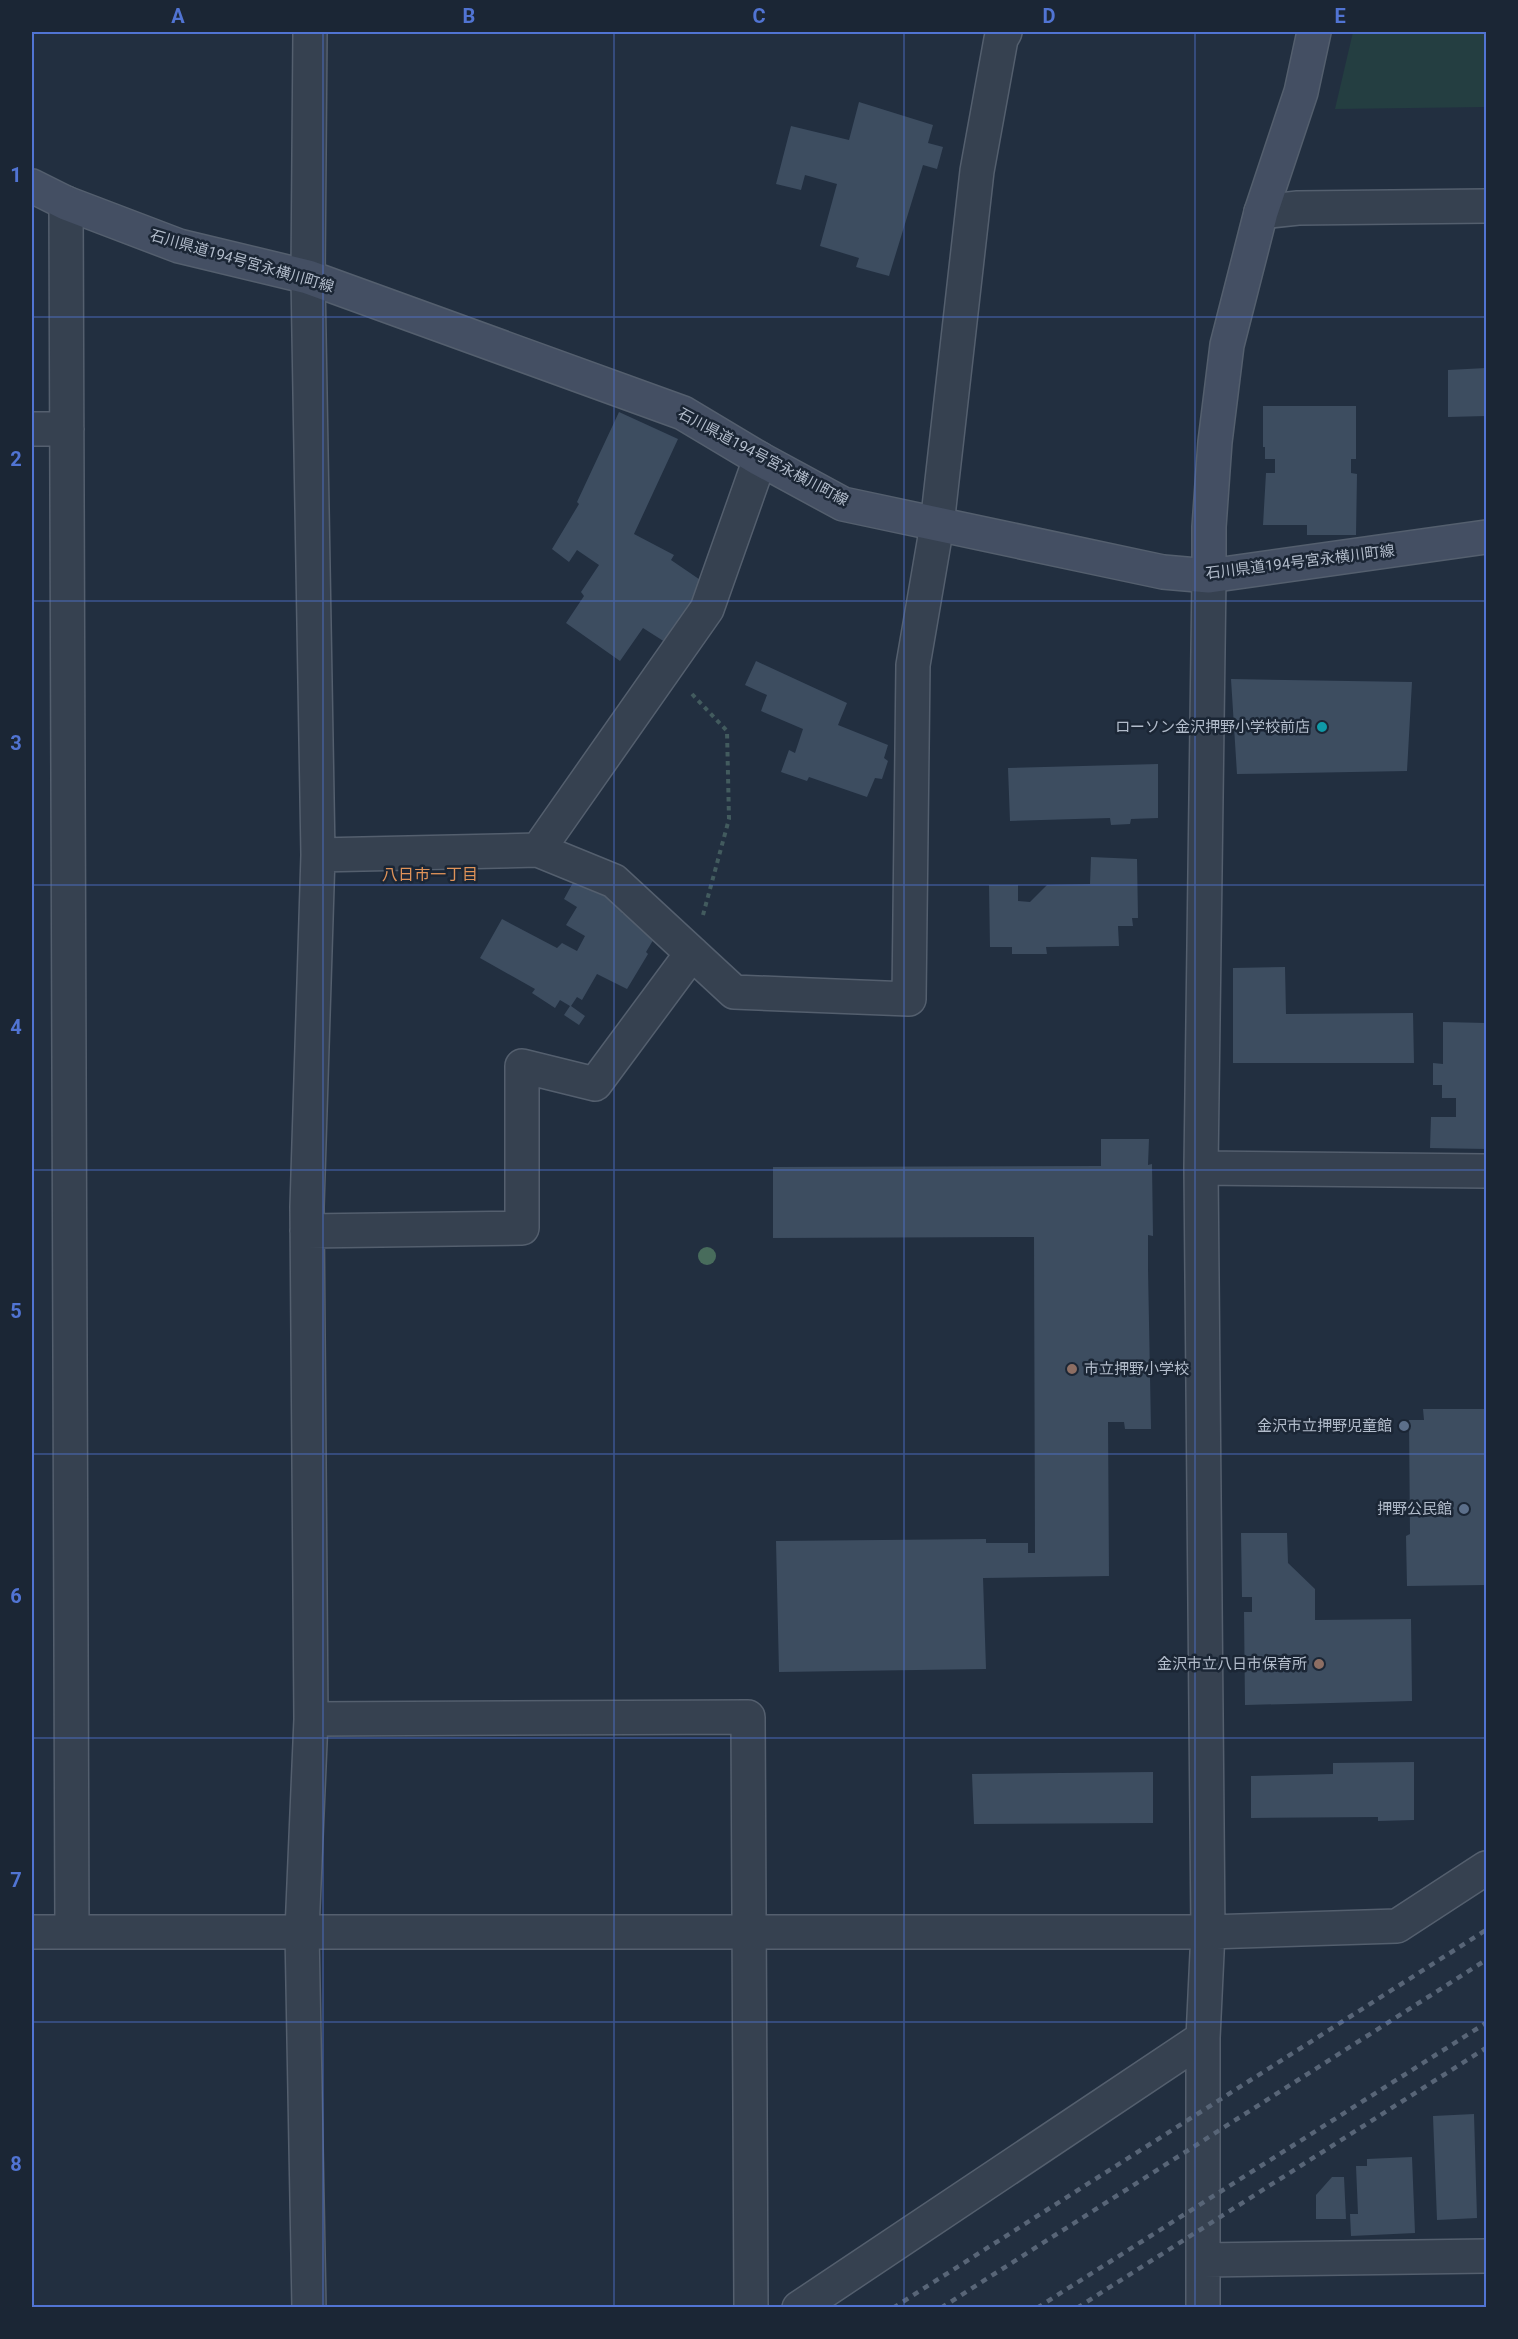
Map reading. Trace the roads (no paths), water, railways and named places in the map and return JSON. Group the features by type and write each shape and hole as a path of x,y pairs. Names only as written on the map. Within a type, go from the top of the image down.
{"main road":[{"path":"1209,576 1209,527 1215,442 1227,345 1261,212 1300,92 1314,32"},
{"name":"石川県道194号宮永横川町線","path":"32,186 66,203 179,246 309,277 683,412 760,459 843,504 1163,572 1209,576 1486,537"}],"street":[{"path":"309,2307 302,1931 311,1719 307,1232 318,855 309,277 310,32"},
{"path":"318,855 538,850 614,881 734,992 909,999 913,665 937,525 977,171 997,34"},
{"path":"66,203 72,1931"},
{"path":"1261,212 1298,208 1486,206"},
{"path":"32,429 67,429"},
{"path":"538,850 707,609 760,459"},
{"path":"1203,2307 1203,2038 1208,1932 1202,1168 1209,576"},
{"path":"307,1232 522,1228 522,1066 595,1084 692,953"},
{"path":"1202,1168 1486,1171"},
{"path":"311,1719 748,1717 751,2307"},
{"path":"32,1932 1208,1932 1397,1926 1486,1868"},
{"path":"799,2307 1203,2038"},
{"path":"1203,2260 1486,2256"}],"railway":[{"path":"893,2308 1486,1930"},
{"path":"941,2308 1486,1960"},
{"path":"1037,2308 1486,2023"},
{"path":"1077,2308 1486,2048"}],"place":[{"name":"ローソン金沢押野小学校前店","path":"1322,727"},
{"name":"市立押野小学校","path":"1072,1369"},
{"name":"金沢市立押野児童館","path":"1404,1426"},
{"name":"押野公民館","path":"1464,1509"},
{"name":"金沢市立八日市保育所","path":"1319,1664"}],"district":[{"name":"八日市一丁目","path":"430,874"}]}
